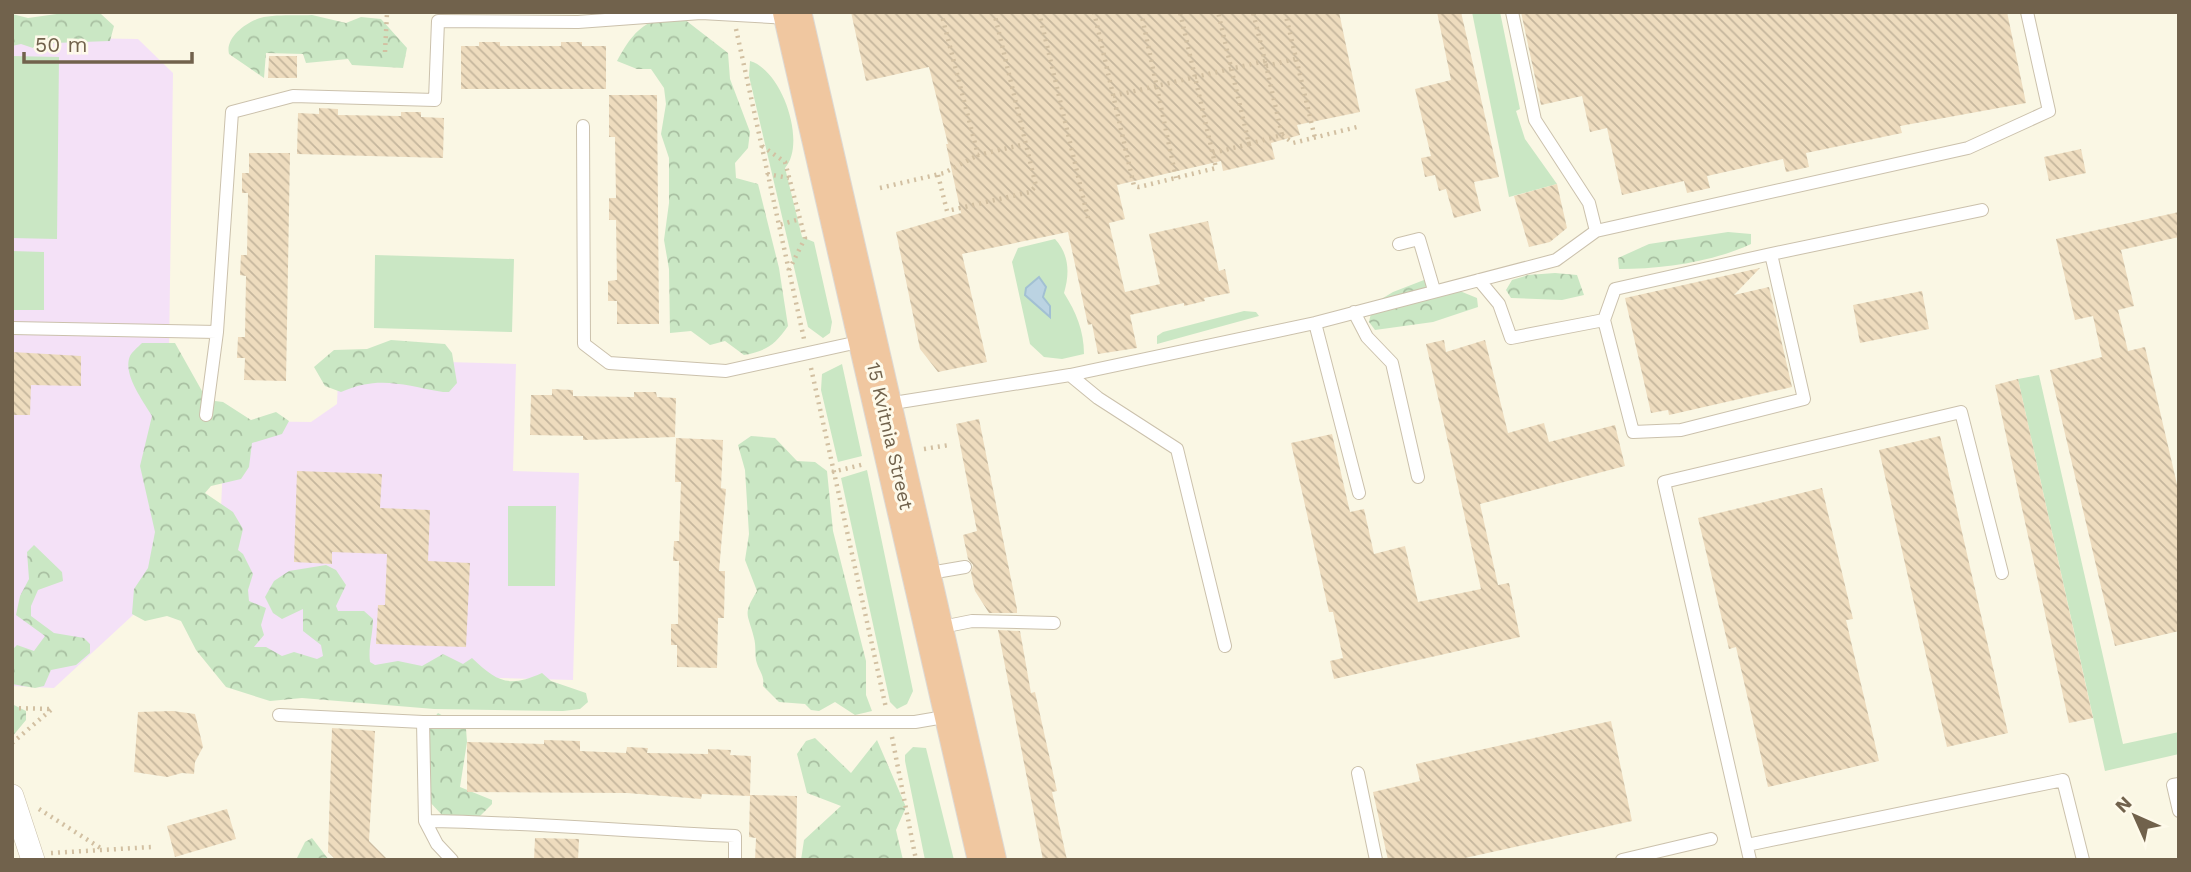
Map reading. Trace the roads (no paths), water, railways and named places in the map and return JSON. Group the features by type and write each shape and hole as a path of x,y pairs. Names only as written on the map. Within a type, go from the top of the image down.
{"highway":[{"name":"15 Kvitnia Street","path":"793,15 987,860"}],"street":[{"path":"12,796 33,857"}],"lane":[{"path":"206,415 217,332 232,112 293,96 435,100 438,21 578,22 701,12 793,15"},
{"path":"1511,12 1535,120 1589,203 1597,231"},
{"path":"884,404 1070,375 1315,323 1556,260 1597,231 1968,148 2049,111 2028,12"},
{"path":"583,126 584,344 609,363 726,370 808,355 869,339"},
{"path":"1771,254 1804,399 1681,430 1633,432 1604,320 1615,289 1771,254 1982,210"},
{"path":"1399,244 1419,239 1434,290"},
{"path":"1479,280 1499,304 1511,338 1604,320"},
{"path":"1354,312 1367,337 1392,363 1418,477"},
{"path":"1315,323 1359,492"},
{"path":"12,328 217,332"},
{"path":"1070,375 1098,398 1177,450 1225,646"},
{"path":"1750,860 1664,482 1961,412 2002,573"},
{"path":"922,575 965,567"},
{"path":"933,629 972,621 1054,623"},
{"path":"279,715 423,722 915,722 954,716"},
{"path":"423,722 425,821 437,844 452,860"},
{"path":"1358,773 1377,860"},
{"path":"1747,845 2063,780 2083,860"},
{"path":"2179,784 2174,785 2179,811"},
{"path":"425,821 514,822 595,831 735,836 735,860"},
{"path":"1622,860 1711,839"}],"water":[{"path":"1039,277 1046,287 1043,297 1050,306 1050,317 1025,295 1026,288"}]}
